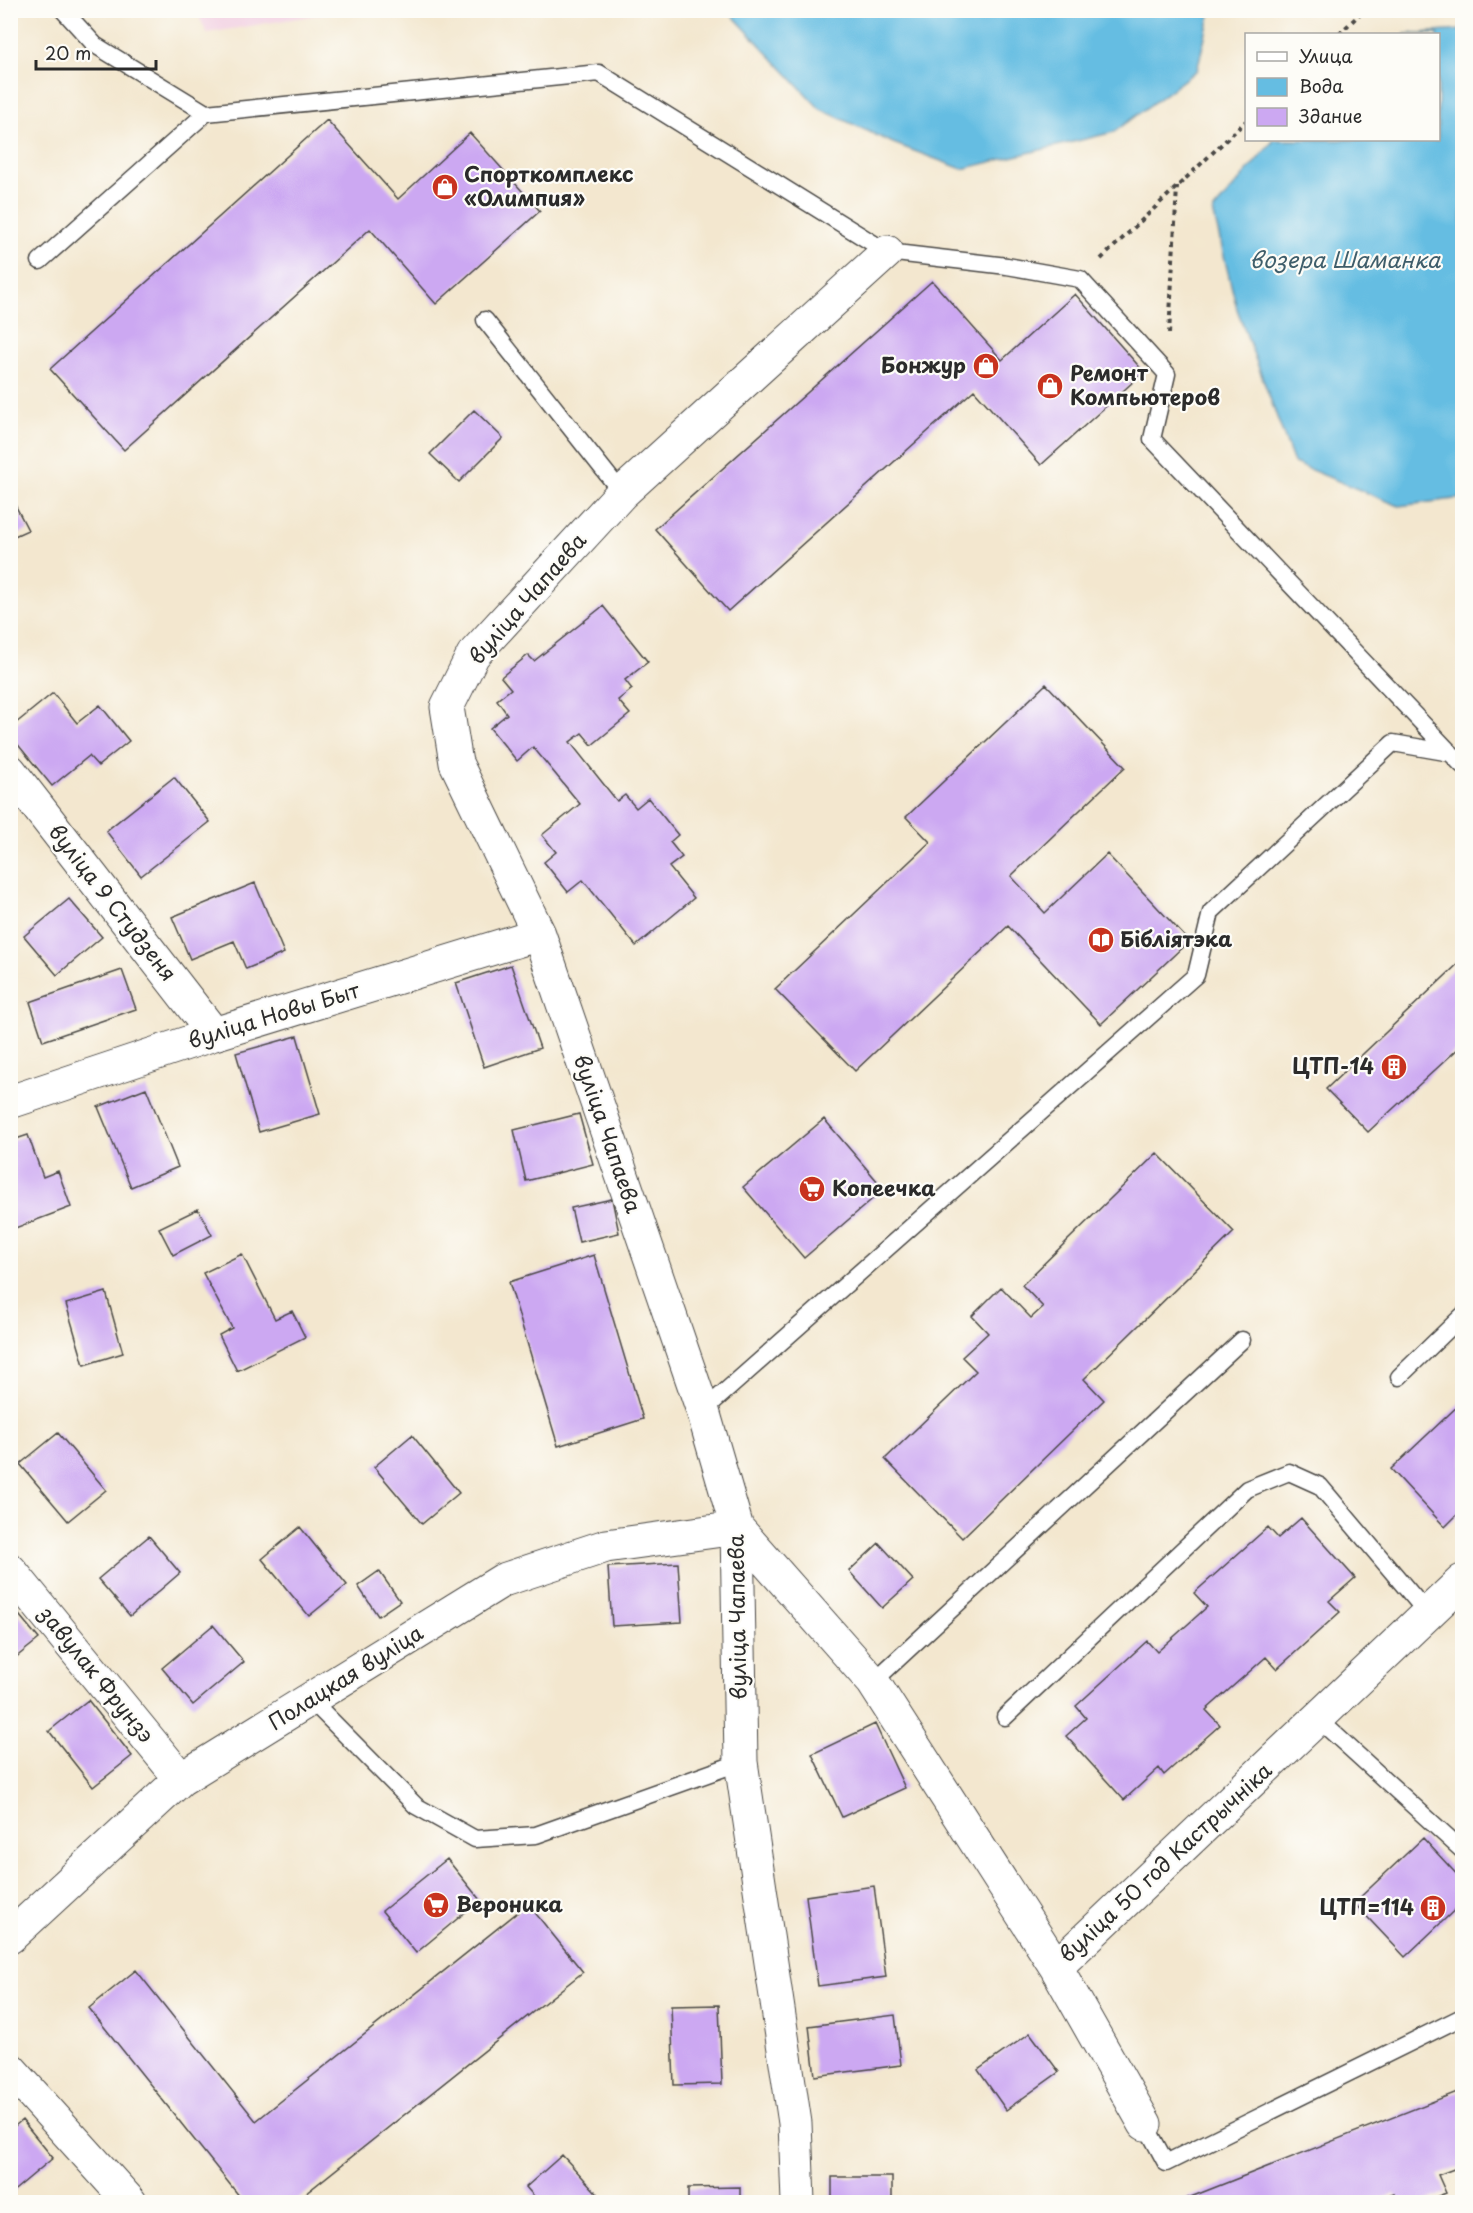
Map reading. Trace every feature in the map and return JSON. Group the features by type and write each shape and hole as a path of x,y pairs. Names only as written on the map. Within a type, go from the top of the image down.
{"street":[{"name":"вуліца Чапаева","path":"798,2202 795,2123 741,1762 737,1528 703,1411 538,934 456,763 447,706 473,655 622,493 887,252"},
{"name":"вуліца 9 Студзеня","path":"10,771 214,1034"},
{"name":"вуліца Новы Быт","path":"10,1101 214,1034 538,934"},
{"name":"вуліца 50 год Кастрычніка","path":"737,1528 873,1682 1056,1967 1462,1581"},
{"name":"Полацкая вуліца","path":"10,1936 181,1779 503,1580 606,1546 737,1528"},
{"name":"завулак Фрунзэ","path":"10,1570 181,1779"},
{"path":"1056,1967 1146,2124"},
{"path":"10,2069 130,2202"}],"lane":[{"path":"63,10 95,45 206,112"},
{"path":"40,261 206,112 599,74 887,252 1006,266 1080,279 1167,374 1152,439 1457,759"},
{"path":"485,320 622,493"},
{"path":"703,1411 1196,975 1211,912 1393,743 1457,759"},
{"path":"1399,1377 1462,1316"},
{"path":"873,1682 1242,1340"},
{"path":"1005,1717 1247,1489 1288,1472 1320,1486 1428,1614"},
{"path":"311,1700 416,1806 475,1839 536,1834 741,1762"},
{"path":"1318,1719 1462,1850"},
{"path":"1146,2124 1166,2163 1462,2017"}],"path":[{"path":"1340,33 1364,10"},
{"path":"1080,279 1245,123"},
{"path":"1167,374 1177,187"}],"shaded area":[{"path":"196,11 342,11 207,33"}],"water":[{"path":"732,10 1211,11 1197,70 1114,132 962,169 893,143 820,109 732,15"},
{"name":"возера Шаманка","path":"1462,30 1462,498 1399,506 1294,463 1237,309 1213,211 1273,141 1440,141 1440,33 1418,33"}],"building":[{"path":"327,120 398,199 470,133 540,211 436,304 370,229 124,450 50,369"},
{"path":"932,281 1002,360 1075,294 1144,372 1041,465 974,390 728,611 655,529"},
{"path":"474,410 503,438 459,482 430,454"},
{"path":"10,495 28,530 10,538"},
{"path":"603,606 648,662 625,680 632,689 618,700 630,714 592,745 582,733 570,742 617,801 625,795 636,808 648,798 678,835 670,842 682,857 669,867 694,898 636,946 583,880 568,892 544,862 556,852 542,835 580,804 533,747 517,761 490,728 507,714 497,700 511,689 501,677 528,655 534,661"},
{"path":"1046,684 1125,767 1011,876 1045,913 1107,854 1189,941 1101,1024 1008,926 855,1071 775,989 930,842 906,817"},
{"path":"53,693 77,723 100,705 129,741 98,766 89,756 52,786 10,735 10,728"},
{"path":"174,777 210,822 141,876 106,831"},
{"path":"255,883 284,953 246,969 234,941 190,959 172,917"},
{"path":"69,899 102,937 57,975 24,936"},
{"name":"ЦТП-14","path":"1462,960 1462,1045 1368,1132 1326,1089"},
{"path":"511,965 540,1048 484,1067 456,983"},
{"path":"122,970 136,1009 43,1041 30,1002"},
{"path":"297,1036 320,1114 259,1132 236,1053"},
{"path":"146,1088 178,1167 131,1187 98,1107"},
{"path":"579,1114 593,1164 526,1181 514,1130"},
{"path":"824,1119 884,1189 804,1258 743,1187"},
{"path":"28,1135 43,1177 58,1171 71,1207 10,1230 10,1141"},
{"path":"1157,1153 1234,1232 1084,1379 1104,1400 962,1538 885,1459 976,1371 962,1357 988,1333 972,1316 1001,1287 1031,1318 1043,1307 1022,1285"},
{"path":"612,1199 619,1233 579,1242 571,1208"},
{"path":"198,1209 212,1235 173,1255 159,1228"},
{"path":"242,1254 275,1319 292,1311 305,1337 237,1371 219,1335 232,1328 203,1273"},
{"path":"594,1255 643,1419 558,1446 509,1282"},
{"path":"106,1292 123,1353 84,1365 66,1304"},
{"path":"1462,1402 1462,1510 1445,1527 1391,1469"},
{"path":"58,1433 106,1490 68,1521 20,1464"},
{"path":"412,1435 459,1493 422,1524 374,1467"},
{"path":"1301,1518 1355,1578 1329,1601 1340,1612 1277,1669 1266,1657 1206,1710 1220,1725 1164,1775 1159,1768 1124,1800 1066,1736 1086,1718 1076,1706 1147,1641 1157,1652 1207,1607 1194,1593 1268,1527 1278,1538"},
{"path":"300,1527 347,1585 309,1616 262,1559"},
{"path":"149,1536 180,1573 130,1616 98,1579"},
{"path":"879,1543 913,1580 882,1608 849,1571"},
{"path":"678,1563 682,1622 612,1626 608,1567"},
{"path":"379,1571 400,1601 378,1616 358,1586"},
{"path":"10,1604 39,1639 10,1662"},
{"path":"213,1625 244,1662 193,1705 162,1668"},
{"path":"88,1700 132,1756 93,1787 49,1731"},
{"path":"875,1724 905,1788 842,1817 812,1754"},
{"path":"1423,1838 1462,1880 1462,1903 1405,1957 1354,1903"},
{"path":"447,1859 480,1900 416,1953 382,1911"},
{"path":"874,1886 886,1977 818,1986 806,1896"},
{"path":"528,1904 583,1972 295,2202 244,2202 89,2008 136,1970 256,2121"},
{"path":"719,2005 722,2084 674,2085 671,2006"},
{"path":"895,2015 901,2065 815,2076 809,2026"},
{"path":"1030,2033 1059,2072 1006,2110 978,2070"},
{"path":"1462,2090 1462,2166 1438,2175 1446,2193 1423,2202 1397,2202 1394,2194 1372,2202 1178,2202"},
{"path":"22,2120 53,2158 10,2194 10,2130"},
{"path":"562,2155 605,2202 539,2202 526,2187"},
{"path":"832,2177 892,2177 892,2202 832,2202"},
{"path":"740,2187 740,2202 688,2202 688,2188"}],"place":[{"name":"Спорткомплекс «Олимпия»","path":"445,187"},
{"name":"Бонжур","path":"986,366"},
{"name":"Ремонт Компьютеров","path":"1050,386"},
{"name":"Бібліятэка","path":"1101,940"},
{"name":"ЦТП-14","path":"1394,1067"},
{"name":"Копеечка","path":"812,1189"},
{"name":"Вероника","path":"436,1905"},
{"name":"ЦТП=114","path":"1433,1908"}]}
